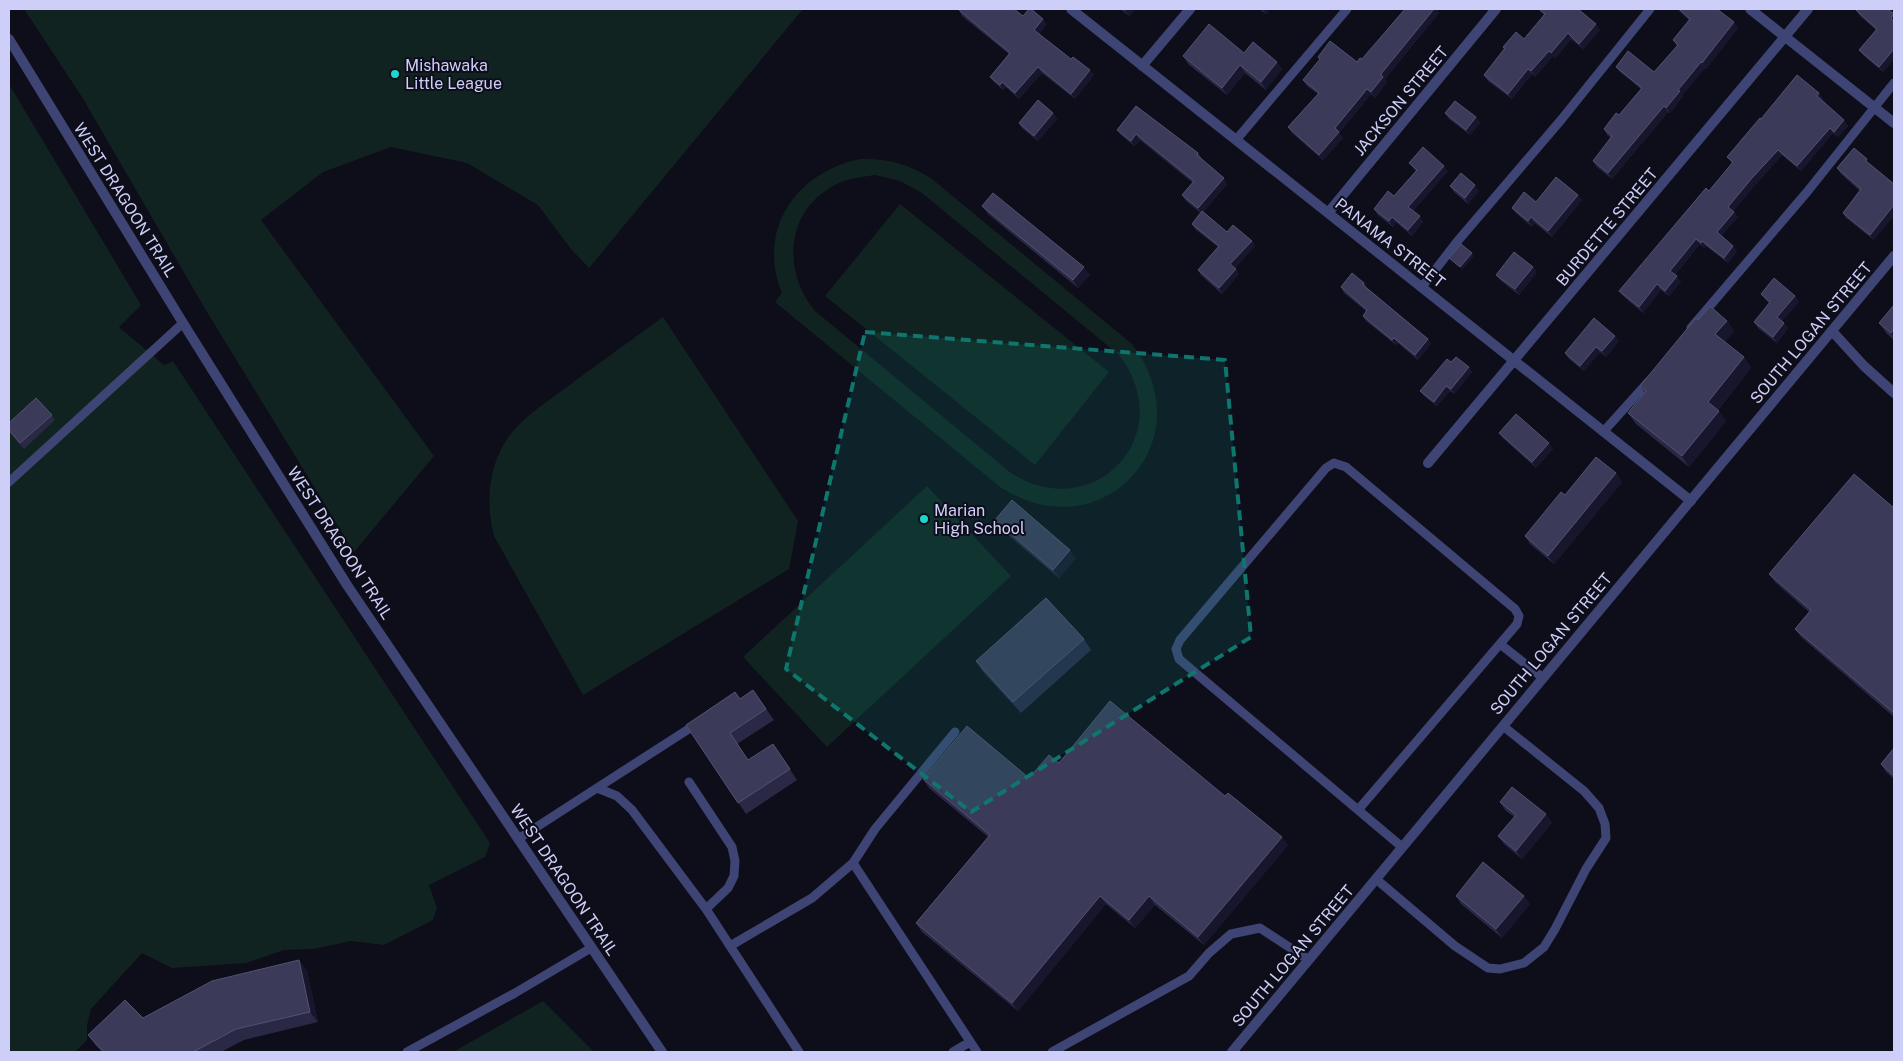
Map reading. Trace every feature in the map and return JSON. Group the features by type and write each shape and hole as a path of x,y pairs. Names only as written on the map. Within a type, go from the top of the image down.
{"street":[{"name":"PANAMA STREET","path":"1071,9 1691,500"},
{"path":"1142,66 1190,9"},
{"name":"JACKSON STREET","path":"1328,213 1496,9"},
{"path":"1750,9 1894,123"},
{"name":"BURDETTE STREET","path":"1428,463 1808,9"},
{"name":"WEST DRAGOON TRAIL","path":"9,39 183,323 347,585 662,1052"},
{"name":"SOUTH LOGAN STREET","path":"1232,1052 1894,256"},
{"path":"1832,331 1864,366 1894,393"}],"lane":[{"path":"1236,140 1347,9"},
{"path":"1422,287 1456,243 1561,120 1650,9"},
{"path":"1686,334 1807,192 1894,83"},
{"path":"9,482 183,323"},
{"path":"1604,431 1652,376"},
{"path":"1358,810 1517,624 1519,616 1515,609 1346,467 1334,463 1326,468 1180,640 1176,649 1179,659 1358,810 1402,847"},
{"path":"1500,644 1543,678"},
{"path":"518,839 707,718"},
{"path":"1376,879 1455,946 1488,968 1500,969 1524,963 1544,946 1555,929 1586,869 1606,838 1606,824 1599,808 1584,791 1503,726"},
{"path":"730,946 812,898 853,863 874,828 955,732"},
{"path":"689,782 732,846 735,861 734,876 728,888 706,909"},
{"path":"597,788 617,796 632,810 706,909 799,1052"},
{"path":"853,863 977,1052"},
{"path":"1052,1052 1189,976 1209,953 1231,934 1260,928 1309,960"},
{"path":"407,1052 515,993 591,948"},
{"path":"953,1052 970,1042"}],"highlighted area":[{"path":"865,332 1225,360 1251,637 971,812 786,669"}],"green space":[{"path":"24,9 803,9 589,268 571,249 538,205 467,163 391,147 323,172 261,220 434,456 354,552 207,312 82,97"},
{"path":"9,84 141,305 119,327 164,365 173,361 490,843 485,857 429,885 437,908 433,920 384,945 351,941 313,949 284,950 246,963 172,968 142,953 91,1009 87,1025 87,1040 75,1052 9,1052"},
{"path":"860,159 889,161 906,166 932,179 1132,344 1152,381 1157,417 1150,449 1132,477 1106,496 1074,506 1038,504 1000,487 775,302 782,293 775,270 774,247 778,226 787,207 800,190 817,177 837,166","holes":["875,175 900,181 922,193 1119,355 1135,385 1140,414 1134,441 1119,464 1098,480 1072,488 1042,486 1011,473 815,311 804,295 797,277 794,242 799,224 807,209 820,195 846,180"]},
{"path":"900,204 1109,372 1035,465 825,296"},
{"path":"663,317 798,521 789,569 583,695 494,536 489,503 493,471 505,442 527,417"},
{"path":"927,486 1011,576 827,747 743,657"},
{"path":"543,1001 594,1052 453,1052"}],"building":[{"path":"960,9 1014,9 1023,16 1031,9 1043,19 1034,30 1071,59 1073,57 1090,70 1071,94 1038,67 1015,93 1002,82 1000,85 990,77 1010,53"},
{"path":"1405,9 1434,9 1381,74 1383,77 1371,92 1367,89 1335,128 1339,132 1319,155 1288,127 1319,93 1303,80 1320,59 1318,57 1330,41 1357,62 1360,58 1362,59"},
{"path":"1539,9 1578,9 1596,24 1579,44 1568,33 1551,53 1549,51 1531,71 1528,69 1508,94 1484,75 1516,32 1524,39 1545,14"},
{"path":"1679,9 1717,9 1734,22 1678,90 1680,91 1666,108 1664,106 1608,173 1593,161 1612,136 1604,129 1616,113 1619,115 1642,88 1616,67 1628,51 1654,72 1678,45 1673,40 1690,19"},
{"path":"1888,9 1894,14 1891,18 1894,22 1894,49 1879,67 1859,50 1877,29 1856,10"},
{"path":"1209,24 1244,53 1253,42 1277,62 1261,82 1240,65 1222,88 1183,56"},
{"path":"1797,75 1819,93 1817,96 1844,120 1834,132 1830,128 1797,166 1778,150 1728,207 1734,212 1717,232 1733,246 1724,258 1702,241 1701,243 1696,239 1670,271 1677,276 1665,291 1657,284 1639,307 1619,291 1706,188 1709,191 1733,162 1727,157"},
{"path":"1038,100 1053,113 1034,136 1019,123"},
{"path":"1455,101 1476,117 1466,130 1445,113"},
{"path":"1136,106 1198,153 1197,155 1224,178 1198,208 1182,195 1194,181 1136,134 1131,141 1117,130"},
{"path":"1423,147 1444,166 1408,207 1420,216 1408,230 1392,217 1389,221 1374,209 1388,191 1394,196 1417,170 1409,163"},
{"path":"1854,148 1867,159 1866,161 1894,184 1894,205 1870,235 1843,213 1861,189 1837,168"},
{"path":"1461,173 1475,185 1465,198 1450,186"},
{"path":"1556,177 1578,195 1548,231 1531,217 1528,221 1512,208 1524,192 1536,202"},
{"path":"993,193 1084,267 1073,280 982,206"},
{"path":"1202,211 1227,232 1233,225 1252,241 1230,264 1236,269 1219,288 1198,270 1219,246 1192,224"},
{"path":"1461,244 1472,253 1460,267 1449,258"},
{"path":"1514,252 1533,267 1515,289 1496,275"},
{"path":"1352,273 1364,283 1363,285 1428,339 1415,355 1394,338 1392,340 1363,316 1367,310 1341,287"},
{"path":"1774,278 1795,296 1777,317 1784,323 1773,337 1754,322 1770,302 1761,294"},
{"path":"1894,305 1894,329 1891,333 1879,323"},
{"path":"1710,306 1727,321 1715,334 1744,357 1708,402 1719,411 1682,456 1628,413 1646,391 1640,386 1696,318 1698,320"},
{"path":"1594,318 1615,336 1602,351 1596,347 1580,366 1565,353"},
{"path":"1456,357 1469,367 1451,389 1446,386 1434,402 1420,391 1447,359 1451,362"},
{"path":"36,398 52,415 20,443 9,430 9,423"},
{"path":"1516,414 1549,443 1532,462 1499,433"},
{"path":"1596,457 1616,473 1548,556 1525,536 1561,492 1565,495"},
{"path":"1854,474 1894,508 1894,713 1795,629 1811,610 1769,574"},
{"path":"1012,500 1070,550 1053,570 995,520"},
{"path":"1046,598 1084,639 1013,702 976,661"},
{"path":"753,690 766,709 730,733 748,760 773,744 790,769 738,803 686,725 735,692 740,699"},
{"path":"1110,701 1225,796 1228,793 1282,837 1198,937 1149,896 1129,920 1100,896 1012,1003 916,923 990,835 923,779 967,726 1029,778 1049,755 1059,763"},
{"path":"1894,748 1894,776 1881,764"},
{"path":"1512,787 1546,814 1516,851 1498,836 1516,815 1500,802"},
{"path":"1483,862 1524,896 1496,929 1456,896"},
{"path":"299,960 310,1012 236,1029 193,1052 104,1052 88,1035 125,1000 143,1018 212,981"}],"place":[{"name":"Mishawaka Little League","path":"395,74"},
{"name":"Marian High School","path":"924,519"}]}
